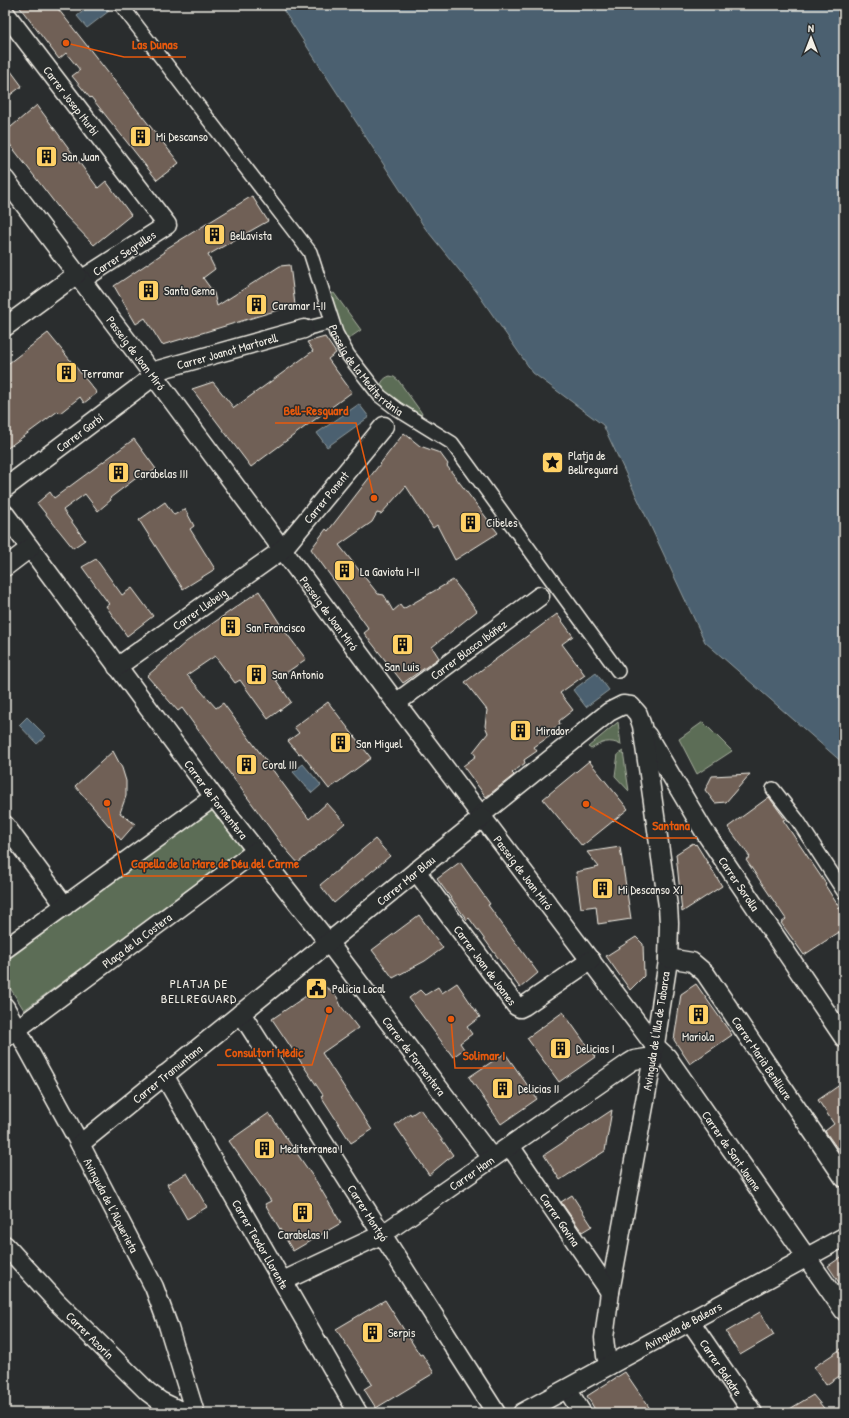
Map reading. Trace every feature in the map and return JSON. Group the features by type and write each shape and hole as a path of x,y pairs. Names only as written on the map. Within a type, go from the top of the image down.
{"street":[{"name":"Passeig de la Mediterrània","path":"121,5 310,252 340,344 352,361 380,396 397,409 452,443 618,671"},
{"name":"Carrer Josep Iturbi","path":"5,13 167,225"},
{"name":"Passeig de Joan Miró","path":"5,179 396,703 591,960 654,1052"},
{"name":"Carrer Segrelles","path":"5,327 79,277 167,225"},
{"path":"304,329 332,322"},
{"name":"Carrer Joanot Martorell","path":"152,374 304,329"},
{"name":"Carrer Garbí","path":"5,488 152,374"},
{"path":"384,426 397,409"},
{"name":"Carrer Ponent","path":"282,550 384,426"},
{"name":"Carrer de Formentera","path":"5,514 214,797 328,942 492,1158"},
{"path":"5,566 30,548"},
{"name":"Carrer Llebeig","path":"116,666 282,550"},
{"path":"540,596 554,585"},
{"name":"Carrer Blasco Ibáñez","path":"396,703 540,596"},
{"name":"Carrer Mar Blau","path":"328,942 609,712 623,705"},
{"name":"Avinguda de l'Illa de Tabarca","path":"610,1365 606,1356 604,1338 610,1292 654,1052 668,958 670,923 642,726 638,714 634,708 623,705"},
{"name":"Carrer Sorolla","path":"642,726 704,831 844,1038"},
{"path":"773,789 798,821 844,892"},
{"path":"5,949 214,797"},
{"path":"5,825 65,906"},
{"name":"Plaça de la Costera","path":"11,1034 256,851"},
{"name":"Carrer Joan de Joanes","path":"416,871 516,1006 520,1008 524,1006 591,960"},
{"name":"Carrer Tramuntana","path":"80,1144 328,942"},
{"name":"Carrer Marià Benlliure","path":"668,958 692,962 705,973 844,1178"},
{"name":"Avinguda de l’Alquerieta","path":"5,1007 11,1034 80,1144 154,1287 168,1325 195,1413"},
{"name":"Carrer Montgó","path":"242,1012 496,1413"},
{"name":"Carrer Ham","path":"283,1281 383,1234 629,1063 654,1052"},
{"name":"Carrer de Sant Jaume","path":"654,1052 667,1057 844,1311"},
{"name":"Carrer Teodor Llorente","path":"164,1075 358,1413"},
{"name":"Carrer Gavina","path":"510,1146 610,1292"},
{"name":"Avinguda de Balears","path":"522,1413 844,1237"},
{"name":"Carrer Azorín","path":"5,1246 68,1314 148,1392 160,1401 184,1413"},
{"name":"Carrer Baladre","path":"690,1321 753,1413"},
{"path":"568,1389 582,1413"}],"green space":[{"path":"334,293 361,330 345,341 330,295"},
{"path":"390,376 398,380 421,412 422,414 420,416 383,392 381,384 385,378"},
{"path":"618,722 621,745 613,742 606,742 591,749 588,747"},
{"path":"703,722 732,751 697,774 679,739"},
{"path":"623,751 629,791 615,776 618,754"},
{"path":"212,809 244,850 24,1010 5,980 5,962"}],"water":[{"path":"91,5 105,5 109,11 87,28 77,16"},
{"path":"280,5 844,5 844,764 705,642 603,425 533,373 476,291 425,228"},
{"path":"359,404 369,417 327,447 317,433"},
{"path":"596,673 609,690 586,707 573,690"},
{"path":"27,717 46,736 37,744 19,725"},
{"path":"303,764 321,785 312,793 293,772"}],"building":[{"path":"18,5 55,5 179,163 157,180 91,97 90,98 72,76 80,70 66,53 59,59"},
{"path":"5,63 22,86 5,99"},
{"path":"37,105 98,188 106,181 131,215 94,245 61,211 5,138 5,132"},
{"path":"252,196 268,221 208,255 215,269 203,278 214,293 217,306 280,266 290,265 295,305 162,345 145,318 136,324 114,286 165,252 164,250"},
{"path":"48,333 97,393 84,403 80,397 60,413 58,411 5,450 5,366"},
{"path":"325,337 336,353 328,359 352,392 251,467 192,389 213,382 234,408 313,351 307,342"},
{"path":"404,433 420,446 440,453 448,464 447,466 498,533 455,560 437,525 433,528 406,486 381,514 377,513 372,522 339,545 378,594 384,595 393,611 400,605 403,609 453,580 477,611 432,647 439,658 403,683 364,633 369,629 311,549 326,529 328,531"},
{"name":"Carabelas III","path":"134,439 156,469 141,479 139,476 110,498 111,500 98,511 85,494 63,510 85,540 73,548 37,503 50,492 54,498"},
{"path":"165,502 174,515 185,509 194,526 190,529 215,569 183,589 139,520"},
{"path":"96,559 122,595 132,588 153,616 127,636 106,606 109,604 82,567"},
{"path":"259,591 284,630 306,659 276,680 291,702 268,719 240,680 235,683 215,656 187,675 216,708 223,703 309,819 327,803 345,823 298,863 283,846 182,708 178,711 147,676 186,642"},
{"name":"Mirador","path":"557,614 573,636 562,644 585,675 560,693 573,710 559,721 560,724 547,733 550,736 534,747 537,751 524,760 525,763 512,773 514,775 486,797 463,766 476,756 473,752 488,733 485,726 487,710 465,682"},
{"name":"San Miguel","path":"328,702 371,758 329,789 301,753 299,754 288,741 299,733 294,727"},
{"path":"113,751 122,768 126,781 126,796 120,813 135,824 121,840 75,786"},
{"path":"589,761 628,809 582,846 543,799"},
{"path":"750,774 726,802 715,803 705,790 712,776"},
{"path":"769,797 785,819 783,820 826,884 825,885 844,915 844,929 804,955 781,923 786,919 746,860 750,857 728,827"},
{"path":"375,839 390,856 334,903 320,885"},
{"path":"693,843 695,845 696,844 722,886 682,912 676,854"},
{"name":"Mi Descanso XI","path":"620,847 631,919 598,924 596,906 581,908 576,872 599,867 587,852"},
{"path":"460,862 490,904 488,905 538,973 520,988 469,918 467,920 437,879"},
{"path":"419,915 443,948 425,961 393,978 372,950"},
{"path":"636,937 643,944 644,976 630,990 606,956"},
{"path":"457,983 480,1017 467,1027 472,1034 460,1043 464,1049 453,1057 409,998 420,990 425,995 438,987 442,993"},
{"path":"317,984 333,992 341,1006 358,1028 322,1053 372,1130 351,1143 321,1096 323,1095 272,1019 306,996 307,992"},
{"name":"Mariola","path":"696,984 732,1035 690,1064 674,1040 681,994"},
{"name":"Delicias I","path":"563,1012 595,1057 559,1082 527,1038"},
{"name":"Delicias II","path":"505,1053 537,1099 501,1124 469,1077"},
{"path":"844,1082 844,1158 825,1131 834,1124 818,1100"},
{"path":"420,1109 453,1155 429,1175 395,1125 410,1113 411,1115"},
{"path":"612,1110 605,1151 560,1180 544,1155"},
{"path":"269,1113 316,1181 341,1223 293,1251 265,1204 271,1201 229,1141"},
{"path":"187,1173 207,1207 187,1219 167,1184"},
{"path":"572,1195 592,1226 582,1232 561,1202"},
{"path":"844,1255 844,1290 828,1266"},
{"path":"385,1300 420,1355 422,1354 434,1373 376,1408 364,1389 372,1384 336,1329"},
{"path":"760,1312 774,1335 740,1355 726,1332"},
{"path":"844,1347 844,1373 826,1385 814,1367"},
{"path":"625,1372 653,1413 597,1413 587,1396"},
{"path":"813,1395 828,1413 783,1413"}],"place":[{"name":"Las Dunas","path":"66,43"},
{"name":"Mi Descanso","path":"140,136"},
{"name":"San Juan","path":"47,156"},
{"name":"Bellavista","path":"215,235"},
{"name":"Santa Gema","path":"148,290"},
{"name":"Caramar I-II","path":"256,305"},
{"name":"Terramar","path":"66,373"},
{"name":"Platja de Bellreguard","path":"552,462"},
{"name":"Carabelas III","path":"119,473"},
{"name":"Bell-Resguard","path":"374,498"},
{"name":"Cibeles","path":"471,522"},
{"name":"La Gaviota I-II","path":"344,571"},
{"name":"San Francisco","path":"231,627"},
{"name":"San Luis","path":"402,645"},
{"name":"San Antonio","path":"256,674"},
{"name":"Mirador","path":"520,730"},
{"name":"San Miguel","path":"340,743"},
{"name":"Coral III","path":"246,764"},
{"name":"Capella de la Mare de Déu del Carme","path":"107,803"},
{"name":"Santana","path":"586,804"},
{"name":"Mi Descanso XI","path":"602,889"},
{"name":"Policia Local","path":"316,988"},
{"name":"Consultori Mèdic","path":"329,1010"},
{"name":"Mariola","path":"698,1015"},
{"name":"Solimar I","path":"451,1019"},
{"name":"Delicias I","path":"561,1048"},
{"name":"Delicias II","path":"503,1088"},
{"name":"Mediterranea I","path":"264,1148"},
{"name":"Carabelas II","path":"303,1213"},
{"name":"Serpis","path":"372,1332"}],"district":[{"name":"PLATJA DE BELLREGUARD","path":"199,990"}]}
